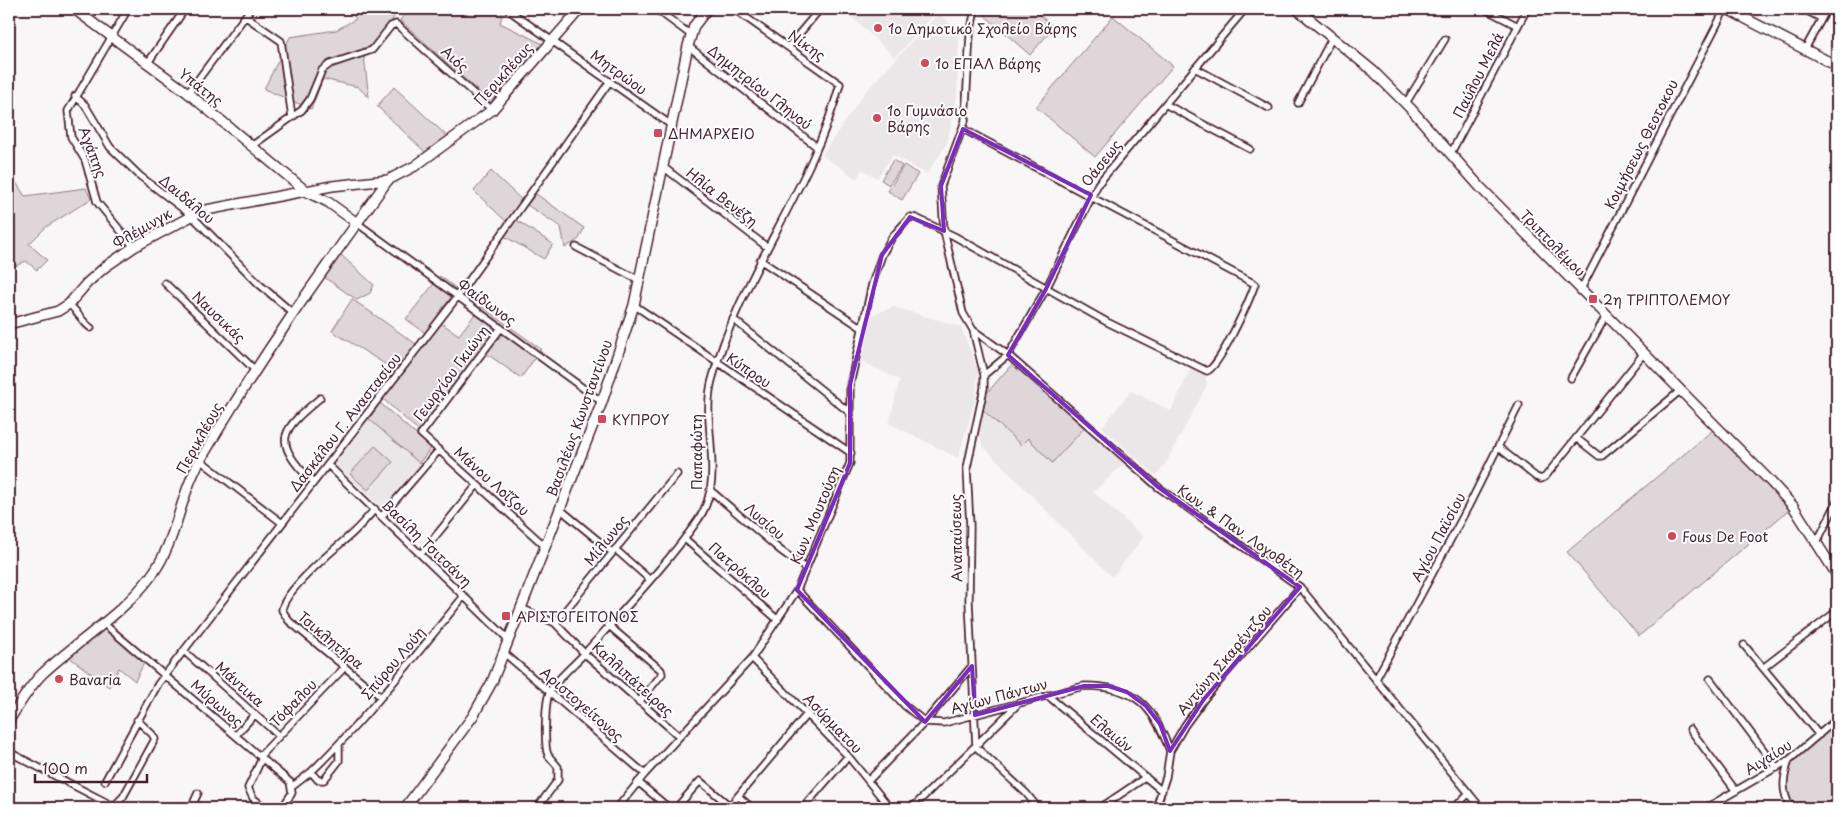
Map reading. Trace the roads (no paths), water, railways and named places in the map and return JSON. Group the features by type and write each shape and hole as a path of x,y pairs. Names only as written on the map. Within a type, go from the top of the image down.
{"street":[{"name":"Υπάτης","path":"74,9 188,93 253,145 307,192 328,202 357,223"},
{"name":"Αγάπης","path":"128,9 75,96 68,111 71,136 84,160 97,202 134,247"},
{"path":"147,64 185,9"},
{"name":"Μητρώου","path":"507,9 671,125"},
{"name":"Περικλέους","path":"9,720 40,676 103,623 151,577 160,562 200,460 255,370 388,180 436,152 492,110 580,9"},
{"path":"656,9 691,35"},
{"name":"Βασιλέως Κωνσταντίνου","path":"405,808 473,716 492,682 602,402 634,305 688,46 694,26 707,9"},
{"name":"Νίκης","path":"734,9 840,84"},
{"path":"788,47 820,9"},
{"path":"973,330 963,313 944,231 941,186 963,129 967,107 970,35 975,9"},
{"name":"Οάσεως","path":"1008,355 1046,289 1091,195 1164,104 1245,9"},
{"name":"Τριπτολέμου","path":"1297,9 1373,71 1406,104 1452,153 1480,187 1580,291 1681,390 1793,506 1837,575"},
{"path":"1486,9 1518,26"},
{"name":"Παύλου Μελά","path":"1452,153 1526,9"},
{"path":"1726,9 1837,66"},
{"name":"Κοιμήσεως Θεοτοκου","path":"1580,291 1726,9"},
{"path":"1803,9 1821,18"},
{"path":"1805,49 1826,9"},
{"path":"188,93 247,14 281,41 292,117 253,145"},
{"name":"Αιός","path":"292,117 302,110 310,99 322,70 330,64 372,50 391,26 396,24 492,110"},
{"path":"1298,103 1332,38"},
{"path":"1406,104 1445,39"},
{"name":"Δημητρίου Γληνού","path":"688,46 817,147"},
{"path":"1195,68 1269,108"},
{"name":"Δασκάλου Γ. Αναστασίου","path":"105,780 151,695 165,675 458,296 610,81"},
{"name":"Παπαφώτη","path":"549,693 684,539 707,504 710,490 711,461 708,396 717,363 733,319 760,260 817,147 840,84"},
{"name":"Δαιδάλου","path":"75,96 85,105 110,147 140,176 191,215 259,284 294,314"},
{"path":"1164,104 1250,149"},
{"path":"963,129 1091,195"},
{"name":"Ηλία Βενέζη","path":"662,166 767,247"},
{"name":"Περικλέους","path":"307,192 332,186 388,180"},
{"path":"328,202 332,186"},
{"name":"Φλέμινγκ","path":"9,324 58,311 69,304 104,267 134,247 191,215 201,211 307,192"},
{"name":"Κων. Μουτούση","path":"617,808 679,736 752,658 797,590 844,482 851,454 850,385 862,328 882,255 892,237 905,220 910,217 916,218 944,231 1107,322 1207,371 1216,366 1252,294 1255,284 1091,195"},
{"name":"Φαίδωνος","path":"357,223 602,402"},
{"path":"576,247 639,280"},
{"path":"760,260 862,328"},
{"name":"Ναυσικάς","path":"165,283 255,370"},
{"path":"69,304 91,328"},
{"name":"Κύπρου","path":"634,305 851,454"},
{"path":"1571,378 1606,316"},
{"path":"733,319 849,412"},
{"name":"Γεωργίου Γκιώνη","path":"421,434 501,328"},
{"name":"Κων. & Παν. Λογοθέτη","path":"973,330 1008,355 1158,487 1300,587 1481,808"},
{"name":"Αναπαύσεως","path":"973,330 984,375 984,388 967,468 976,747"},
{"path":"1498,447 1541,479 1545,477 1644,353"},
{"path":"984,375 1008,355"},
{"path":"1576,438 1598,456 1602,456 1681,390"},
{"path":"314,482 290,454 285,439 288,431 320,398"},
{"name":"Αγίου Παϊσίου","path":"1376,679 1519,405"},
{"name":"Μάνου Λοΐζου","path":"421,434 546,547"},
{"path":"382,516 439,450"},
{"path":"200,460 282,523"},
{"name":"Βασίλη Τσιτσάνη","path":"328,465 509,640"},
{"name":"Μίλωνος","path":"555,623 677,474"},
{"path":"421,554 477,485"},
{"name":"Λυσίου","path":"710,490 780,550 805,568"},
{"path":"1816,542 1837,502"},
{"name":"Τσικλητήρα","path":"375,509 348,537 327,554 282,607 283,614 289,621 381,697"},
{"path":"560,509 649,579"},
{"name":"Πατρόκλου","path":"684,539 778,620"},
{"name":"Αντώνη Σκαρέντζου","path":"1170,751 1204,699 1300,587"},
{"path":"797,590 904,705 925,722"},
{"name":"Σπύρου Λούη","path":"293,786 311,772 339,744 381,697 464,596"},
{"name":"Καλλιπάτειρας","path":"521,608 555,623 584,653 679,736"},
{"path":"1763,668 1837,610"},
{"name":"Μύρωνος","path":"103,623 236,735 293,786"},
{"path":"608,625 661,670 660,678 639,702"},
{"path":"1744,645 1820,735"},
{"name":"Μάντικα","path":"184,651 279,736"},
{"name":"Αριστογείτονος","path":"504,652 549,693 645,774"},
{"name":"Ασύρματου","path":"752,658 848,756 890,808"},
{"path":"869,780 925,722 972,666"},
{"name":"Τόφαλου","path":"265,808 253,798 248,788 261,757 344,668"},
{"path":"1710,679 1777,768"},
{"name":"Αγίων Πάντων","path":"925,722 944,723 1084,686 1108,686 1127,692 1146,706 1160,724 1170,751"},
{"path":"537,808 558,780 558,767 547,754 546,728 549,693"},
{"name":"Ελαιών","path":"1047,695 1162,792"},
{"path":"912,808 1020,703"},
{"path":"236,735 255,714"},
{"path":"676,808 700,781 729,807 807,714"},
{"name":"Αιγαίου","path":"1706,808 1789,760 1837,719"},
{"path":"9,752 115,807 123,797 155,739 138,720"},
{"path":"1690,730 1736,791"},
{"path":"311,772 318,780 324,780 339,761 339,744"},
{"path":"976,747 1026,792 1038,808"},
{"path":"1156,808 1162,792 1170,751"},
{"path":"803,808 848,756"},
{"path":"1789,760 1782,790 1791,808"},
{"path":"1100,808 1146,777"},
{"path":"638,782 669,808"},
{"path":"282,808 292,792 293,786"},
{"path":"191,808 198,793"},
{"path":"1454,808 1469,793"},
{"path":"738,796 752,808"},
{"path":"1716,803 1721,808"}],"place":[{"name":"1ο Δημοτικό Σχολείο Βάρης","path":"878,28"},
{"name":"1ο ΕΠΑΛ Βάρης","path":"925,63"},
{"name":"1ο Γυμνάσιο Βάρης","path":"877,118"},
{"name":"ΔΗΜΑΡΧΕΙΟ","path":"658,133"},
{"name":"2η ΤΡΙΠΤΟΛΕΜΟΥ","path":"1593,299"},
{"name":"ΚΥΠΡΟΥ","path":"602,419"},
{"name":"Fous De Foot","path":"1672,536"},
{"name":"ΑΡΙΣΤΟΓΕΙΤΟΝΟΣ","path":"506,616"},
{"name":"Bavaria","path":"59,679"}]}
